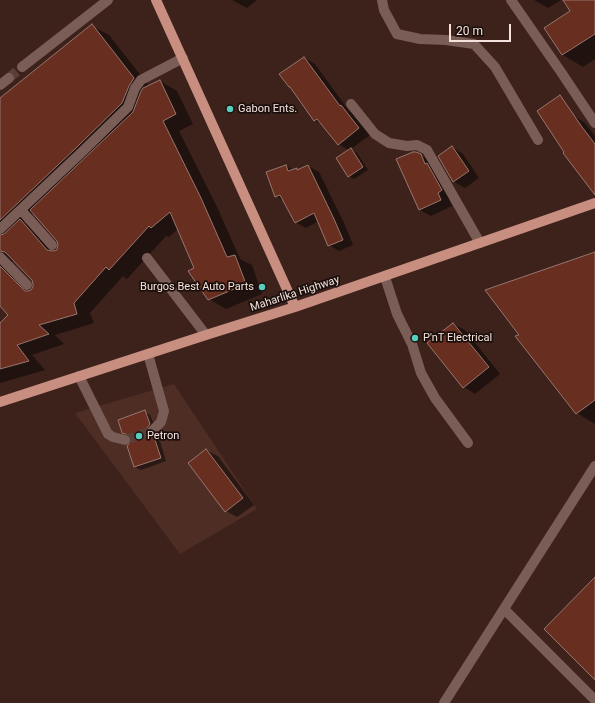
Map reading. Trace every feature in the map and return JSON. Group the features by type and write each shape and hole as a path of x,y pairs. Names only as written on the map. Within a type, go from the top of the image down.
{"main road":[{"path":"156,0 295,307"},
{"name":"Maharlika Highway","path":"0,402 295,307 595,204"}],"street":[{"path":"22,67 108,0"},
{"path":"382,0 384,10 397,34 420,39 446,40 474,44 495,67 538,140"},
{"path":"511,0 595,123"},
{"path":"0,229 128,107 141,80 183,58"},
{"path":"0,85 9,78"},
{"path":"351,104 375,134 390,143 417,146 427,150 480,244"},
{"path":"21,210 52,245"},
{"path":"0,257 27,285"},
{"path":"147,258 206,335"},
{"path":"385,276 397,314 412,344 421,373 435,398 468,443"},
{"path":"148,354 164,411 161,422 152,431"},
{"path":"79,376 108,434 125,440"},
{"path":"444,703 595,466"},
{"path":"504,608 595,700"}],"shaded area":[{"path":"174,384 257,509 180,554 75,413"}],"building":[{"path":"563,0 595,0 595,34 562,55 544,28 570,11"},
{"path":"92,24 134,78 122,103 0,220 0,98"},
{"path":"304,57 340,106 341,105 359,128 338,145 317,119 314,121 279,74"},
{"path":"160,80 176,114 163,121 201,198 227,257 235,255 246,284 208,300 188,271 194,268 170,212 151,228 149,226 109,270 106,267 74,303 77,314 39,325 49,334 17,345 29,361 0,369 0,323 8,315 0,306 0,266 25,291 31,290 33,284 32,280 5,252 0,251 0,235 4,234 20,219 47,250 57,250 57,241 30,210 133,112 143,88"},
{"path":"560,95 595,144 595,195 563,153 564,152 537,111"},
{"path":"452,146 469,171 453,182 438,156"},
{"path":"351,148 363,167 348,177 336,158"},
{"path":"413,152 421,154 425,164 427,163 442,190 438,193 441,200 419,210 396,159"},
{"path":"286,165 288,171 297,168 297,170 308,165 343,240 328,246 314,213 295,223 280,195 275,197 266,172"},
{"path":"595,252 595,400 576,414 515,336 519,335 485,290"},
{"path":"453,323 489,367 463,388 427,343"},
{"name":"Petron","path":"145,410 150,424 146,429 146,433 150,437 154,437 161,458 134,467 127,446 131,442 131,438 129,435 122,433 118,420"},
{"path":"206,449 243,498 225,512 188,463"},
{"path":"595,577 595,680 544,629"}],"tunnel":[{"path":"9,78 22,67"},
{"path":"125,440 152,431"}],"place":[{"name":"Gabon Ents.","path":"230,109"},
{"name":"Burgos Best Auto Parts","path":"262,287"},
{"name":"P'nT Electrical","path":"415,338"},
{"name":"Petron","path":"139,436"}]}
